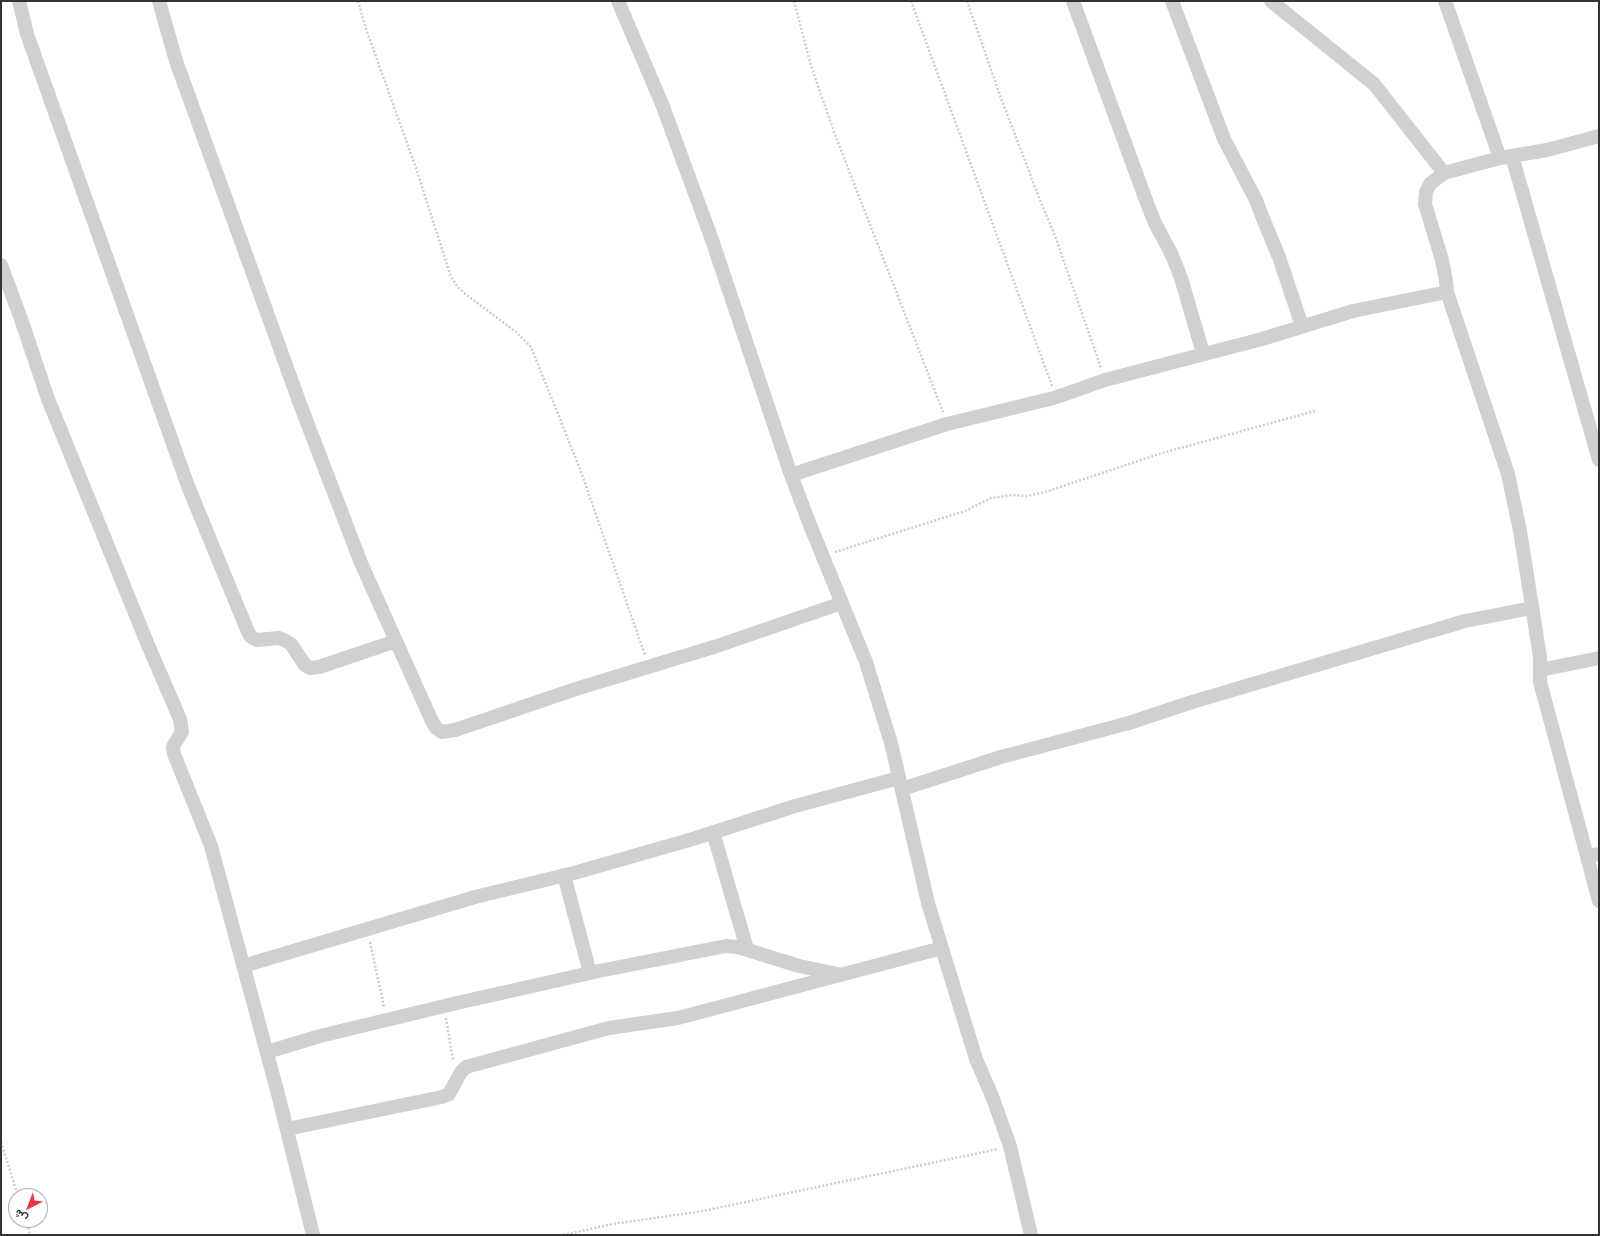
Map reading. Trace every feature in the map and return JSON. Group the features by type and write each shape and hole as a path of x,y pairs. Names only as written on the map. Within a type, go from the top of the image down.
{"street":[{"path":"19,1 27,34 188,486 248,632 257,640 279,638 291,644 305,665 310,668 319,667 396,641"},
{"path":"159,1 176,61 297,397 361,562 436,728 442,732 455,730 579,688 717,646 842,604"},
{"path":"618,1 662,104 711,237 791,475 868,669 891,743 928,903 976,1060 992,1096 1010,1146 1031,1235"},
{"path":"1073,1 1155,223 1172,255 1181,278 1203,353"},
{"path":"1172,1 1224,139 1262,214 1279,257 1302,326"},
{"path":"1271,1 1374,84 1444,173"},
{"path":"1446,1 1506,157 1599,460"},
{"path":"1599,136 1547,150 1506,157 1444,173 1430,184 1426,192 1425,204 1442,260 1447,292 1508,474 1515,503 1540,656 1540,682 1546,710 1593,856 1599,901"},
{"path":"1,265 48,400 148,645 180,719 182,732 173,747 174,754 211,846 288,1129 313,1235"},
{"path":"791,475 947,424 1054,398 1105,380 1203,353 1262,339 1353,311 1447,292"},
{"path":"243,966 475,897 564,875 713,832 795,806 900,784 1129,723 1196,701 1466,621 1532,608"},
{"path":"1540,670 1599,658"},
{"path":"713,832 747,949"},
{"path":"564,875 590,972"},
{"path":"267,1052 320,1036 590,972 726,946 738,946 799,966 843,975"},
{"path":"288,1129 442,1097 449,1094 456,1080 466,1067 609,1028 678,1018 942,948"}],"path":[{"path":"358,1 366,29 416,168 451,277 464,293 516,332 531,347 580,469 649,667"},
{"path":"794,1 811,66 834,132 874,231 947,424"},
{"path":"911,1 1055,394 1054,398"},
{"path":"967,1 1001,98 1055,236 1105,380"},
{"path":"823,556 965,511 991,498 1013,495 1027,496 1045,492 1162,453 1315,411"},
{"path":"367,929 386,1020"},
{"path":"444,1006 456,1080"},
{"path":"1,1142 15,1188"},
{"path":"564,1235 613,1224 703,1210 1010,1146"}]}
